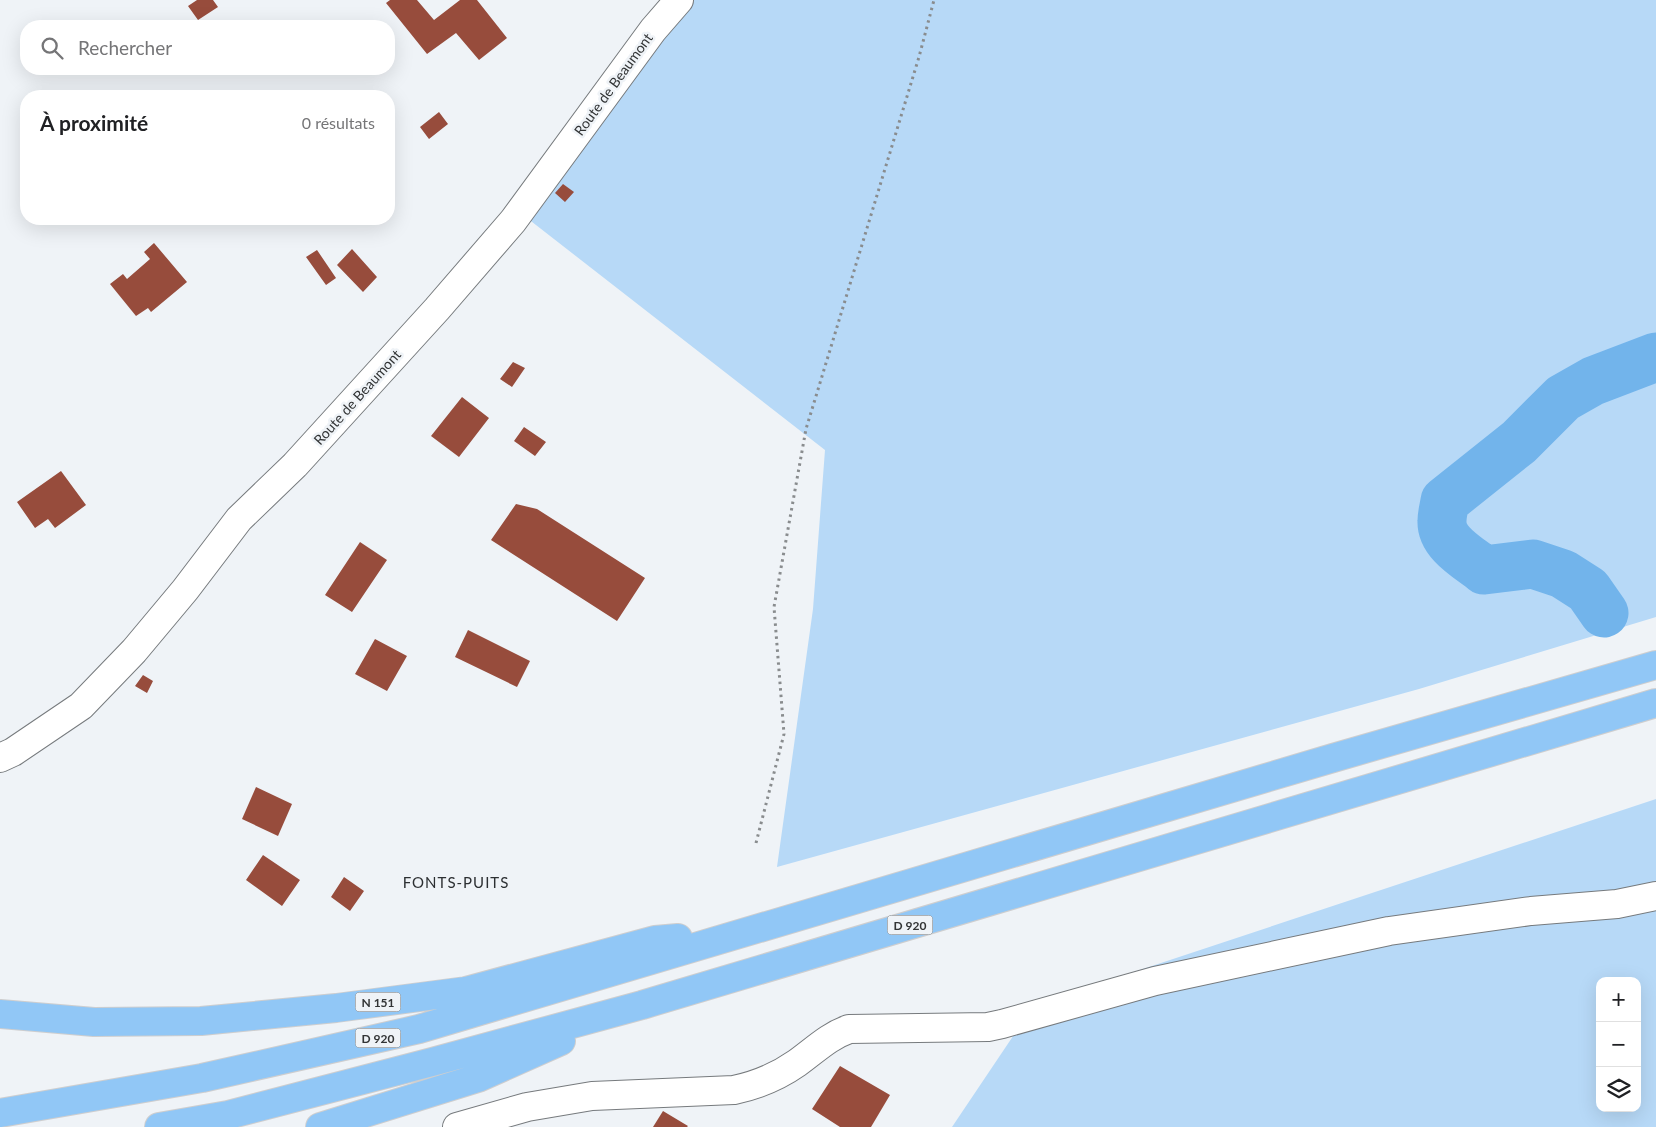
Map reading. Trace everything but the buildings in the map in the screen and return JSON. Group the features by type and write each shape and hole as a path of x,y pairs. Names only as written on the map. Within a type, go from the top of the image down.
{"highway":[{"name":"D 920","path":"0,1113 202,1078 419,1029 1333,758 1656,665"},
{"name":"D 920","path":"159,1127 228,1115 432,1062 642,1004 1656,703"},
{"name":"N 151","path":"0,1014 94,1022 201,1021 336,1008 466,990 655,940 749,932"},
{"name":"D 920","path":"320,1127 478,1078 642,1004"}],"street":[{"name":"Route de Beaumont","path":"0,758 13,752 81,706 134,652 185,590 239,519 294,465 437,309 513,221 653,30 679,0"},
{"path":"457,1127 527,1107 592,1096 734,1090 755,1086 796,1063 837,1033 849,1029 988,1027 1155,981 1389,931 1531,912 1617,904 1656,896"}],"path":[{"path":"756,843 784,734 774,607 806,429 919,58 934,0"}],"shaded area":[{"path":"686,0 1656,0 1656,617 1419,689 777,867 813,609 825,450 527,218"},
{"path":"1656,799 1656,1127 952,1127 1034,1005"}],"waterway":[{"path":"1604,613 1588,590 1563,574 1533,564 1484,570 1457,549 1446,536 1442,521 1445,501 1519,442 1563,398 1593,381 1656,357"}],"district":[{"name":"FONTS-PUITS","path":"456,882"}]}
